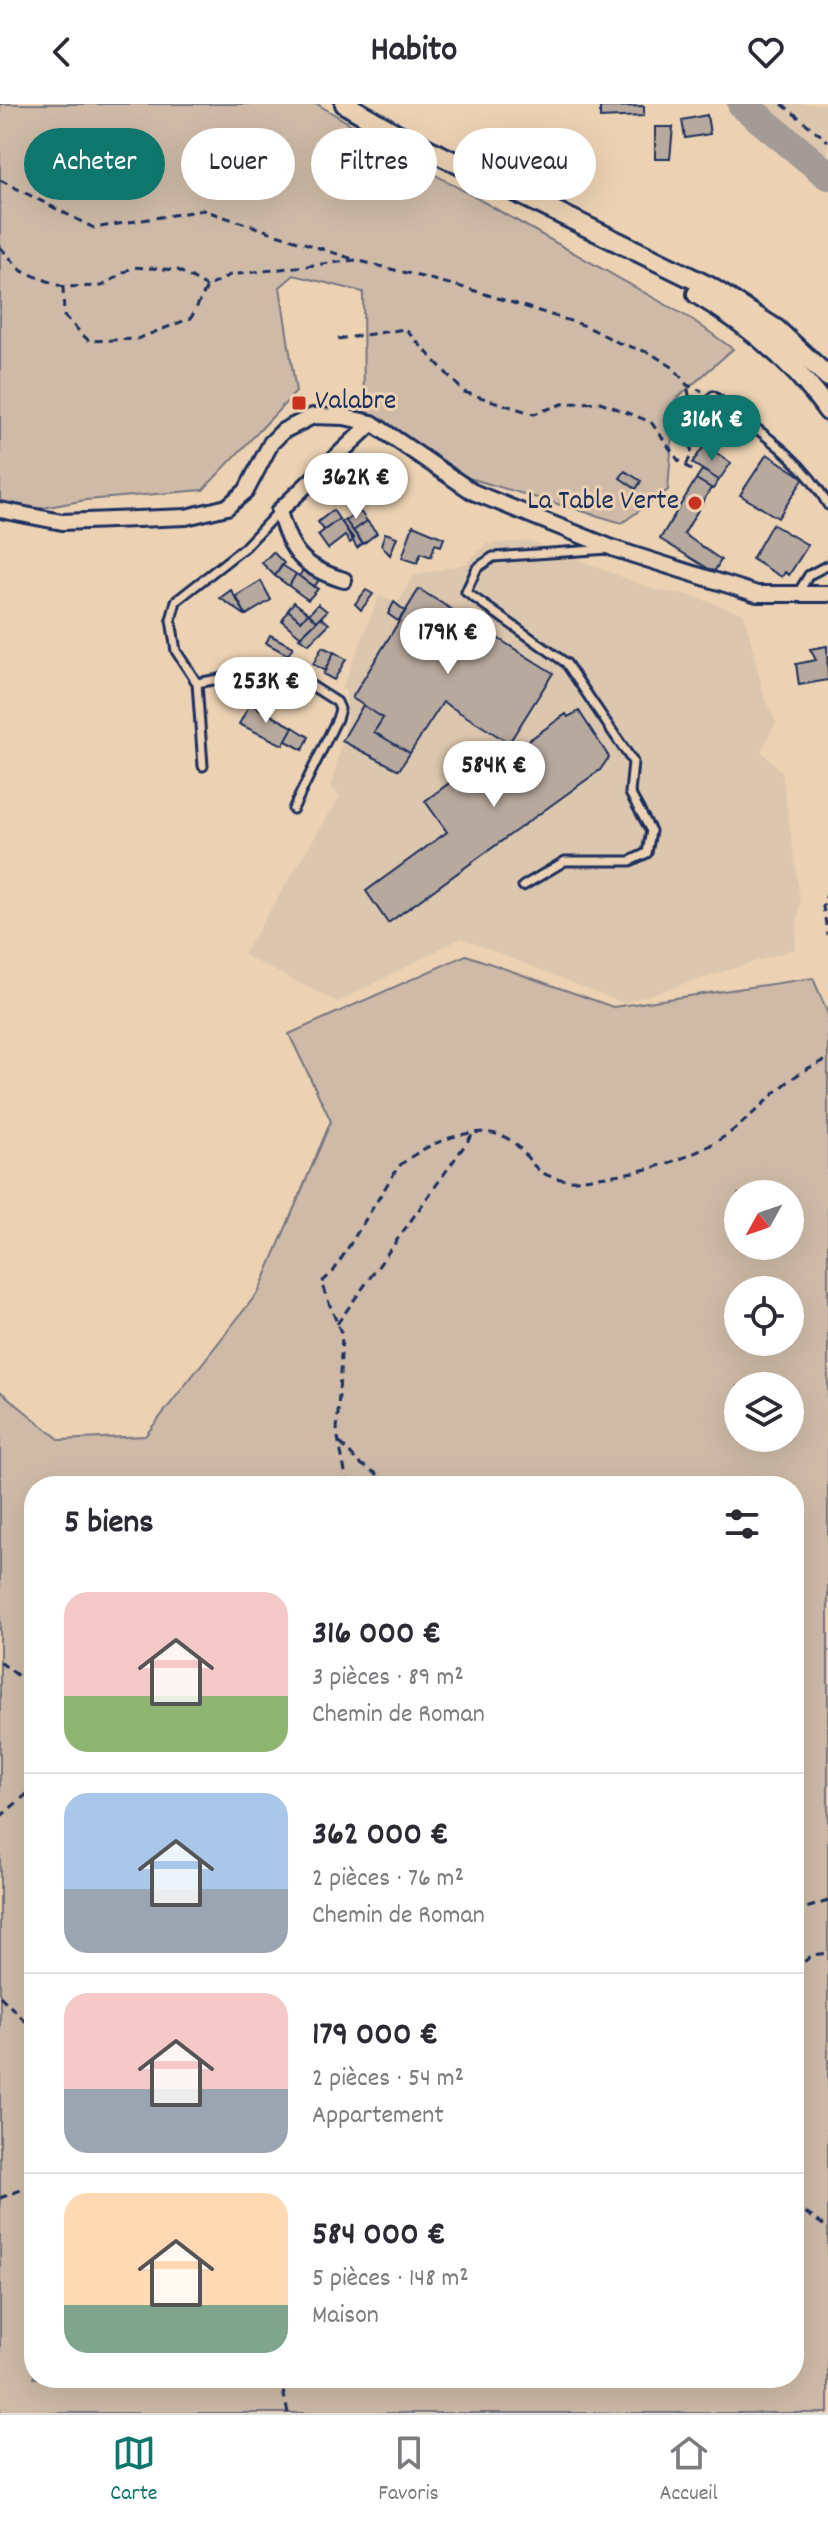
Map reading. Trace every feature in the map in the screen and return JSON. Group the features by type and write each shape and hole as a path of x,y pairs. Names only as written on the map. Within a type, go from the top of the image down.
{"main road":[{"path":"345,104 395,133 726,297 776,329 828,377"},
{"path":"578,222 747,327 786,359 828,411"}],"street":[{"path":"0,510 62,522 186,517 227,507 246,491 271,443 283,431 304,419 344,417 372,423 473,492 615,549 757,594 828,594"},
{"path":"344,580 315,571 295,550 279,511 372,423"}],"lane":[{"path":"713,396 796,461 814,480 828,505"},
{"path":"203,766 197,683 176,651 171,620 176,601 245,547 279,511"},
{"path":"523,886 565,861 630,861 647,853 651,831 630,793 633,762 566,663 466,592 477,568 493,557 615,549"},
{"path":"797,594 809,575 828,565"},
{"path":"197,683 282,667 337,702 340,709 337,719 293,809"}],"path":[{"path":"782,104 828,141"},
{"path":"0,180 94,228 203,210 356,260 469,289 586,326 619,343 650,353 674,368 687,385 692,402 688,435 692,454 686,465"},
{"path":"0,247 2,253 22,271 63,287 102,286 133,267 178,270 207,287"},
{"path":"63,287 64,316 89,341 137,339 191,318 207,287 230,275 356,260"},
{"path":"338,339 405,329 464,392 534,414 562,404 600,402 651,422 678,460 693,471"},
{"path":"687,385 713,396"},
{"path":"828,891 823,907 828,935"},
{"path":"346,1476 339,1442 342,1335 321,1283 333,1272 398,1167 408,1157 442,1141 486,1131 511,1140 534,1169 568,1180 629,1174 665,1165 704,1148 737,1127 779,1089 828,1060"},
{"path":"337,1324 473,1134"},
{"path":"339,1442 359,1463 380,1476"},
{"path":"0,1662 24,1680"},
{"path":"0,1817 24,1797"},
{"path":"804,1909 828,1901"},
{"path":"804,1962 812,1955 828,1953"},
{"path":"0,1996 24,2020"},
{"path":"0,2198 24,2189"},
{"path":"804,2212 828,2228"},
{"path":"282,2388 288,2413"}],"shaded area":[{"path":"0,104 317,104 357,128 311,128 311,200 437,200 437,176 453,185 453,200 480,200 693,320 733,349 675,400 668,490 622,523 469,478 364,412 363,292 294,275 280,287 296,392 203,490 86,500 0,516"},
{"path":"761,104 828,104 828,159"},
{"path":"531,541 655,590 689,595 744,614 765,699 776,722 761,751 782,772 800,899 795,949 623,1003 461,938 338,1002 243,955 340,796 331,787 347,721 346,690 342,689 379,596 398,603 413,576 465,564 486,544"},
{"path":"466,955 613,1007 813,978 828,1014 828,2413 0,2413 0,1391 60,1440 145,1436 259,1291 331,1121 289,1034"}],"building":[{"path":"644,106 644,116 600,118 600,107"},
{"path":"707,115 710,134 685,138 682,120"},
{"path":"655,127 673,127 670,159 655,159"},
{"path":"705,445 731,463 719,480 692,463"},
{"path":"767,454 804,478 778,518 740,495"},
{"path":"702,470 719,480 713,489 696,479"},
{"path":"625,471 641,481 636,489 620,478"},
{"path":"696,479 711,488 684,534 721,560 714,572 660,539"},
{"path":"333,510 339,519 324,530 318,522"},
{"path":"359,510 367,521 353,531 346,521"},
{"path":"339,519 354,539 350,543 345,536 328,549 318,535"},
{"path":"345,520 363,543 357,548 342,522"},
{"path":"367,521 377,533 363,544 353,531"},
{"path":"772,524 808,545 789,575 785,572 782,577 752,559"},
{"path":"413,525 444,538 441,546 435,544 431,557 421,553 417,563 402,558"},
{"path":"385,533 397,537 390,555 381,545"},
{"path":"273,552 284,563 275,576 262,563"},
{"path":"282,565 296,574 289,586 275,576"},
{"path":"304,569 319,580 314,587 299,576"},
{"path":"296,574 318,589 308,600 289,586"},
{"path":"261,581 271,600 246,615 236,596"},
{"path":"419,589 553,673 509,743 443,702 410,753 374,732 383,718 352,698"},
{"path":"231,590 246,615 220,598"},
{"path":"366,590 373,594 361,610 355,604"},
{"path":"294,602 308,613 301,621 288,610"},
{"path":"394,602 405,611 398,621 388,614"},
{"path":"318,604 327,611 317,621 309,614"},
{"path":"288,610 301,621 308,613 317,621 301,637 282,621"},
{"path":"321,617 329,624 309,644 299,638"},
{"path":"270,635 293,647 288,655 266,643"},
{"path":"827,646 828,680 799,685 796,664 816,660 810,649"},
{"path":"322,647 334,652 325,671 313,664"},
{"path":"334,652 346,659 334,680 323,674"},
{"path":"250,704 293,727 283,745 239,724"},
{"path":"363,705 383,718 374,732 410,753 399,770 342,741"},
{"path":"579,711 609,757 600,770 388,923 366,891 447,832 425,801 456,778 463,787 566,714 568,717"},
{"path":"293,727 309,737 303,750 286,741"}],"waterway":[{"path":"742,104 828,175"}],"place":[{"name":"Valabre","path":"299,403"},
{"name":"La Table Verte","path":"695,503"}]}
